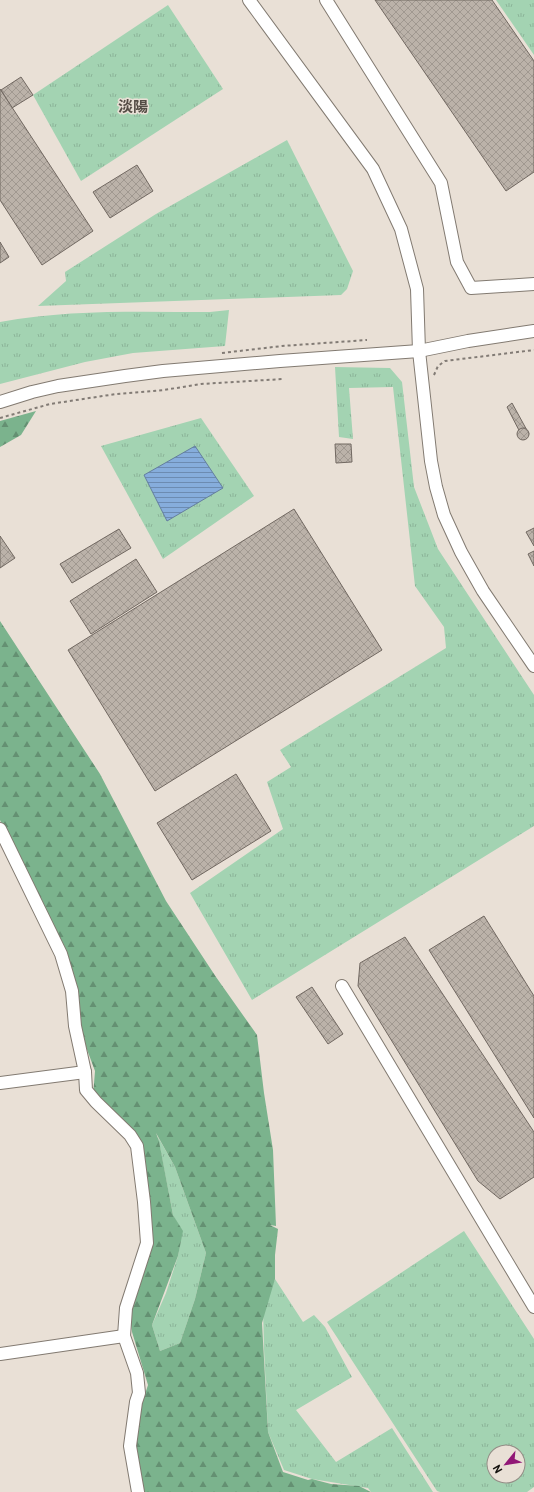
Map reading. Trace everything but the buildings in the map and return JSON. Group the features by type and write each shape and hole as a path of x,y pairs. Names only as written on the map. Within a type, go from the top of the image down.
{"street":[{"path":"249,0 373,169 401,229 417,289 419,351 431,461 436,487 444,515 461,552 483,591 534,666"},
{"path":"326,0 441,183 457,262 471,288 534,284"},
{"path":"0,402 58,386 163,371 272,361 419,351 534,330"},
{"path":"0,829 61,954 72,991 75,1026 85,1072 86,1090 96,1102 130,1135 137,1146 148,1243 126,1308 124,1336 137,1373 139,1393 136,1402 130,1446 138,1492"},
{"path":"342,986 534,1307"},
{"path":"0,1083 85,1072"},
{"path":"0,1354 124,1336"}],"path":[{"path":"433,376 438,366 445,361 534,350"},
{"path":"0,418 50,404 116,394 164,390 201,384 283,379"}],"green space":[{"path":"496,0 534,0 534,55"},
{"path":"168,5 223,89 81,181 33,95"},
{"path":"287,140 353,271 347,289 341,295 38,306 66,281 65,272 156,214"},
{"path":"229,310 225,346 133,353 85,362 0,384 0,322 78,313 210,312"},
{"path":"335,367 390,368 402,382 414,487 438,549 534,695 534,826 252,1000 190,893 283,829 267,782 291,767 280,750 446,648 444,627 415,586 393,387 349,388 353,439 339,437"},
{"path":"36,411 21,435 0,447 0,421"},
{"path":"201,418 254,496 163,559 101,446"},
{"path":"0,621 100,774 166,901 216,977 257,1035 273,1150 276,1226 270,1225 278,1229 275,1255 275,1279 262,1323 268,1432 283,1472 308,1480 312,1479 331,1484 359,1486 371,1492 144,1492 141,1484 137,1449 137,1418 148,1385 132,1332 129,1310 145,1255 137,1147 93,1096 95,1071 79,1028 69,981 0,820","holes":["156,1133 175,1167 206,1253 195,1299 180,1343 160,1351 152,1325 178,1256 183,1231 173,1215 159,1141"]},
{"path":"158,1137 175,1167 206,1253 195,1299 180,1343 160,1351 152,1325 166,1293 178,1256 182,1233 173,1215"},
{"path":"464,1231 534,1339 534,1487 527,1492 437,1491 327,1322"},
{"path":"275,1279 303,1322 314,1315 325,1327 352,1377 296,1410 336,1462 392,1428 433,1492 371,1492 368,1488 312,1479 284,1470 268,1432 264,1349 263,1308"}],"water":[{"path":"195,446 223,488 167,521 144,475"}],"district":[{"name":"淡陽","path":"133,107"}]}
